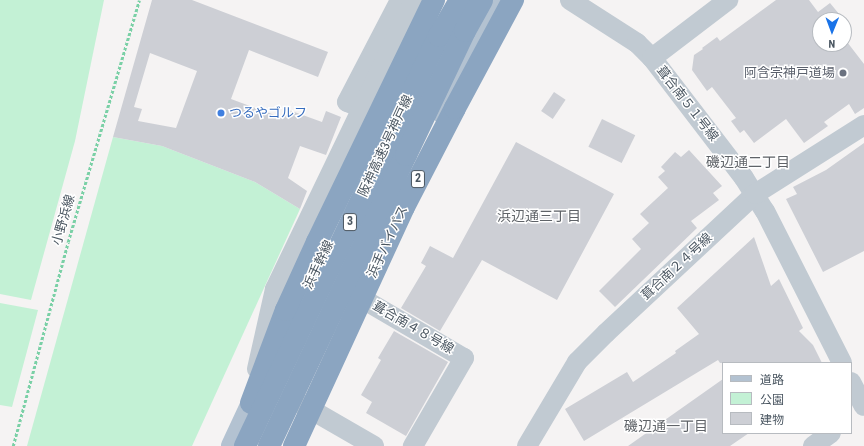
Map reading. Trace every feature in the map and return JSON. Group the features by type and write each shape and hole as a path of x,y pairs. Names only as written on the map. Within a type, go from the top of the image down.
{"highway":[{"path":"250,406 286,310 317,242 434,0"},
{"name":"阪神高速3号神戸線","path":"245,446 397,122 439,36 460,0"},
{"name":"阪神高速3号神戸線","path":"269,446 465,31 482,0"},
{"name":"浜手バイパス","path":"294,446 404,207 455,108 514,0"}],"main road":[{"name":"浜手幹線","path":"232,446 422,47 451,0"},
{"path":"283,446 424,156 492,0"}],"street":[{"path":"362,108 347,102 400,0"},
{"path":"250,406 266,323 275,289 414,0"},
{"name":"葺合南５１号線","path":"570,0 637,43 652,58 755,194 841,362"},
{"path":"652,58 728,0"},
{"name":"葺合南２４号線","path":"527,446 577,362 755,194 864,125"},
{"name":"葺合南４８号線","path":"356,295 464,358 413,446"},
{"path":"852,384 864,408 852,417"},
{"path":"303,405 374,446"},
{"path":"813,446 830,434"}],"path":[{"name":"小野浜線","path":"13,446 68,242 139,0"}],"green space":[{"path":"0,0 104,0 75,141 31,300 0,294"},
{"path":"113,137 162,146 255,182 300,209 192,446 27,446"},
{"path":"0,303 38,310 12,407 0,405"}],"building":[{"path":"152,0 192,0 328,52 318,77 249,50 231,99 283,118 286,109 322,122 326,111 341,117 326,155 300,146 288,178 307,191 300,209 255,182 162,146 113,137","holes":["150,53 197,71 176,128 138,121 142,109 134,107"]},
{"path":"776,0 809,0 818,12 812,12 812,52 852,52 852,48 864,64 864,108 855,114 849,104 824,122 828,126 804,143 786,119 754,143 744,130 740,133 731,121 736,118 712,87 707,91 692,70 694,55 717,37 720,41"},
{"path":"830,3 837,12 818,12"},
{"path":"554,92 566,100 553,119 541,111"},
{"path":"602,119 635,135 622,163 588,147"},
{"path":"516,142 614,194 557,300 482,260 440,331 401,308 426,266 421,263 430,246 453,258"},
{"path":"864,143 864,251 823,272 786,199 797,194 793,187 826,170"},
{"path":"689,150 722,186 713,193 719,200 691,221 697,228 615,307 599,291 641,249 632,239 649,223 640,214 668,188 658,177 665,171 661,167 675,152 681,157"},
{"path":"754,237 771,286 779,279 803,328 799,331 813,345 822,362 720,363 718,360 584,441 565,409 627,372 633,382 676,353 675,351 699,334 677,308"},
{"path":"394,331 448,362 406,436 366,413 372,402 361,395 381,360 378,358"},
{"path":"722,380 722,434 748,434 730,446 628,446"}],"place":[{"name":"阿含宗神戸道場","path":"843,73"},
{"name":"つるやゴルフ","path":"221,113"}],"district":[{"name":"磯辺通二丁目","path":"748,162"},
{"name":"浜辺通三丁目","path":"539,216"},
{"name":"磯辺通一丁目","path":"666,426"}]}
